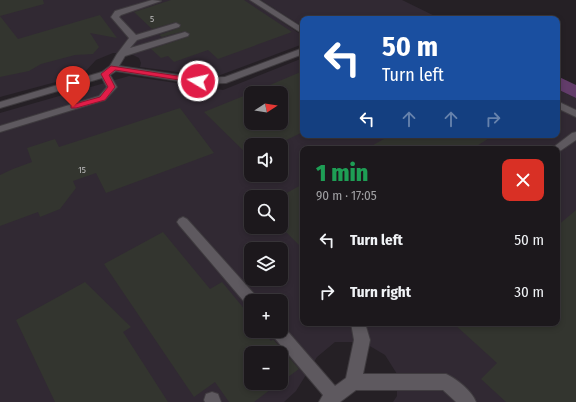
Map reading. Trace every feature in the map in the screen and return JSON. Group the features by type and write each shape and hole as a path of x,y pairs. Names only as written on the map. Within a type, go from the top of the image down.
{"street":[{"path":"254,0 300,30"},
{"path":"134,38 115,18 118,13 157,1"},
{"path":"0,105 105,74 114,68 121,54 134,38 176,25"},
{"path":"121,54 185,34"},
{"path":"114,68 198,81 226,80 300,52"},
{"path":"0,129 102,98 112,87 105,74"},
{"path":"560,106 576,114"},
{"path":"560,146 576,135"},
{"path":"183,222 246,294"},
{"path":"353,382 362,340 359,326"},
{"path":"283,338 330,399 353,382 446,382 468,402"}],"shaded area":[{"path":"0,0 250,0 300,34 300,45 215,77 140,67 141,63 139,58 131,54 113,53 96,60 82,75 0,97"},
{"path":"261,0 402,0 435,16 300,16 300,25"},
{"path":"300,59 300,138 560,138 560,90 576,98 576,402 393,402 397,396 397,374 385,355 363,342 335,342 317,357 296,391 284,402 0,402 0,113 129,76 223,90"},
{"path":"560,77 576,85 576,98 560,90"}],"building":[{"path":"0,0 43,0 44,4 0,16"},
{"path":"171,0 244,0 292,32 218,59 208,50 174,62 168,56 161,58 151,49 188,37 190,34 185,31 162,37 159,35 179,28 181,25 176,22 152,29 134,12"},
{"path":"100,15 117,38 90,33 99,47 93,54 75,55 41,64 29,71 0,77 0,16 18,39"},
{"path":"300,72 300,133 288,139 288,138 244,138 244,151 204,112 244,96 244,130 288,130 288,86 268,86"},
{"path":"180,108 214,153 106,193 96,173 73,181 76,188 60,209 40,217 38,212 0,226 0,175 32,162 27,148 55,139 59,147"},
{"path":"386,138 489,138 477,146 371,146"},
{"path":"300,186 300,246 288,234 288,192"},
{"path":"576,210 576,402 506,402 481,379 497,363 456,326 560,326 560,223"},
{"path":"163,232 210,289 222,282 244,309 244,338 269,338 271,341 273,339 279,346 244,346 244,390 270,390 254,402 229,402 215,382 194,397 104,264"},
{"path":"85,282 131,327 123,332 168,402 55,402 16,320"},
{"path":"288,356 299,369 288,377"}],"route":[{"path":"73,107 102,98 112,87 105,74 114,68 198,81"}]}
